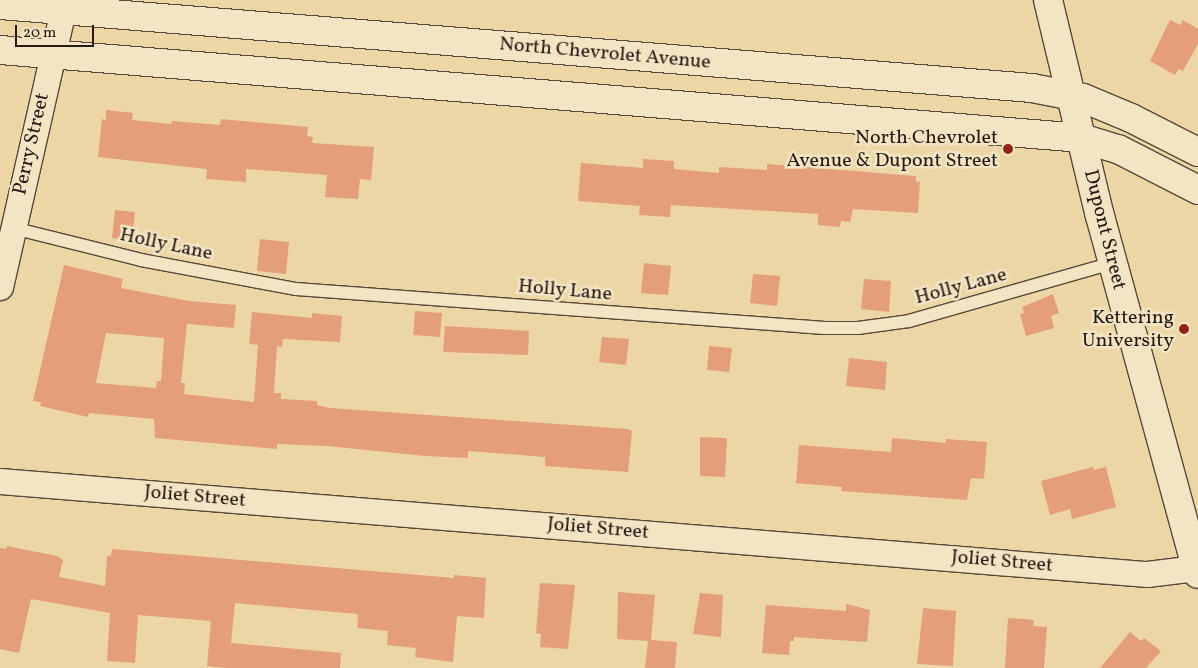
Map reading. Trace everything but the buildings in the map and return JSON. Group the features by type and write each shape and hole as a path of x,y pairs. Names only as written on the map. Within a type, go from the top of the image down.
{"street":[{"name":"Dupont Street","path":"1048,0 1112,263 1197,571"},
{"name":"North Chevrolet Avenue","path":"0,6 64,5 547,50 993,84 1071,94 1131,118 1198,152"},
{"name":"Perry Street","path":"0,287 64,5"},
{"path":"0,50 1081,138 1118,149 1198,190"},
{"path":"543,94 547,50"},
{"name":"Joliet Street","path":"0,481 1147,574 1197,571"}],"lane":[{"name":"Holly Lane","path":"13,228 141,260 296,289 825,328 858,328 909,321 1112,263"}],"place":[{"name":"North Chevrolet Avenue & Dupont Street","path":"1008,149"},
{"name":"Kettering University","path":"1184,329"}]}
